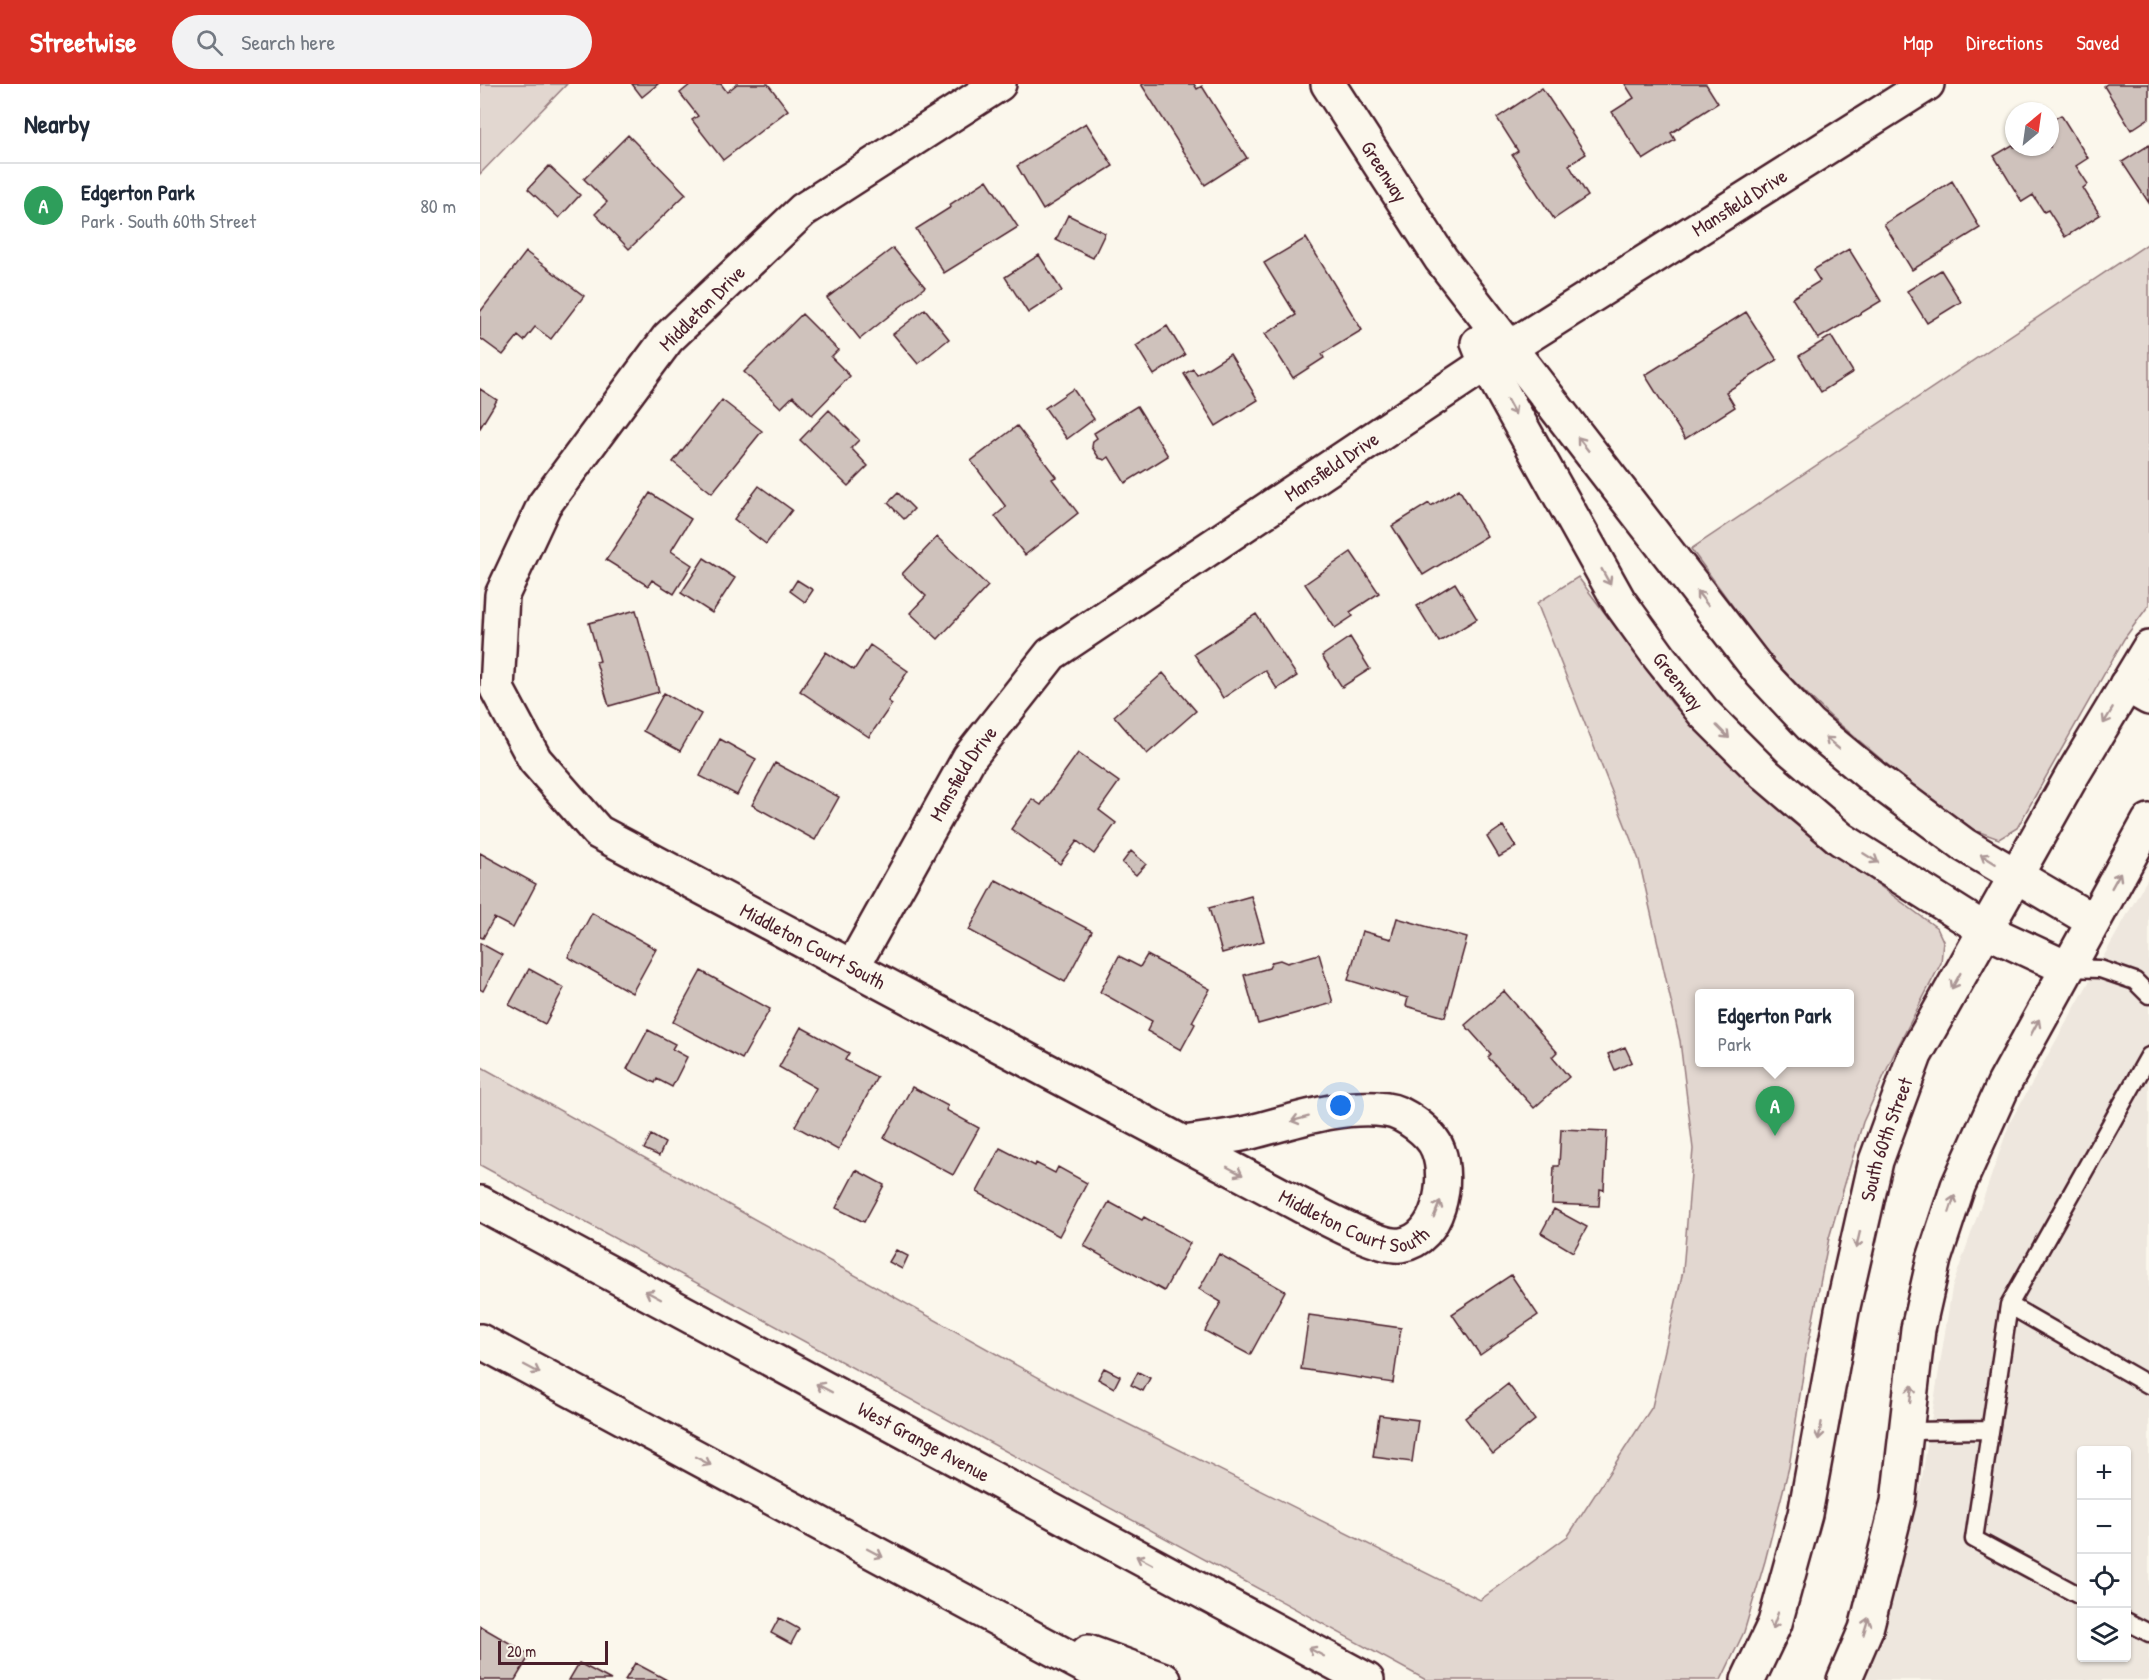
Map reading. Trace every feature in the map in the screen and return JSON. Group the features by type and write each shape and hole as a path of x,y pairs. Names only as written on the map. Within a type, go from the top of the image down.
{"street":[{"name":"Middleton Drive","path":"497,689 502,595 544,505 668,338 803,210 999,84"},
{"name":"Greenway","path":"1328,84 1441,259 1497,355 1619,601 1703,712 1765,774 1841,839 1985,930 2067,968"},
{"name":"Mansfield Drive","path":"853,966 969,758 1051,654 1497,355 1927,84"},
{"name":"Greenway","path":"1497,355 1761,673 1810,725 1874,778 1964,845 2093,921"},
{"name":"South 60th Street","path":"1748,1680 1775,1623 1805,1514 1842,1311 1876,1161 1915,1054 2015,876 2137,692 2149,648"},
{"name":"Middleton Court South","path":"497,689 535,760 598,832 853,966 1183,1143 1300,1205 1377,1241 1400,1245 1420,1237 1439,1209 1443,1166 1438,1148 1422,1128 1403,1115 1389,1110 1364,1108 1318,1114 1222,1138 1183,1143"},
{"path":"1844,1680 1866,1629 1895,1514 1918,1329 1934,1259 1958,1186 2004,1084 2149,821"},
{"name":"West Grange Avenue","path":"480,1203 1367,1680"},
{"path":"480,1341 1111,1680"},
{"path":"999,1620 1164,1680"}],"lane":[{"path":"2067,968 2100,969 2135,981 2149,995"},
{"path":"2077,1594 1974,1539 2009,1305 2149,1056"},
{"path":"2009,1305 2149,1385"},
{"path":"1907,1431 1990,1430"},
{"path":"2131,1623 2149,1633"}],"shaded area":[{"path":"480,84 567,84 480,174"},
{"path":"2149,243 2149,605 2124,639 2017,828 1999,839 1974,830 1914,787 1830,716 1772,660 1691,549"},
{"path":"1578,577 1673,705 1790,820 1937,928 1943,941 1941,963 1893,1056 1863,1122 1829,1238 1806,1355 1789,1467 1744,1632 1721,1680 1426,1680 480,1165 480,1066 1070,1395 1480,1600 1568,1536 1652,1407 1683,1271 1693,1149 1680,1041 1639,860 1537,603"},
{"path":"2149,876 2149,1680 1863,1680 1921,1484 1952,1288 2010,1122"}],"building":[{"path":"632,84 658,84 642,97"},
{"path":"691,84 721,84 727,92 737,84 768,84 788,110 723,160 692,120 698,116 680,93"},
{"path":"1141,84 1194,84 1197,89 1202,86 1247,158 1205,185"},
{"path":"1625,84 1706,84 1718,103 1671,133 1675,140 1643,160 1612,112 1634,98"},
{"path":"2107,84 2149,84 2149,118 2131,130 2104,86"},
{"path":"1542,88 1586,154 1569,165 1588,196 1554,219 1512,155 1518,151 1497,118"},
{"path":"2061,115 2088,158 2076,166 2088,184 2083,188 2100,215 2065,237 2048,210 2044,212 2033,195 2022,202 1994,156 2005,149 2005,156 2059,156 2059,116"},
{"path":"1086,123 1113,166 1043,210 1017,166"},
{"path":"628,135 686,194 629,249 595,214 607,202 584,179"},
{"path":"2149,145 2149,203 2122,162"},
{"path":"549,166 580,195 559,218 528,189"},
{"path":"987,180 1018,227 944,273 916,229"},
{"path":"1952,181 1980,228 1912,270 1884,224"},
{"path":"1068,215 1105,233 1093,258 1056,240"},
{"path":"1306,238 1362,330 1322,354 1324,358 1293,378 1265,334 1296,315 1264,263"},
{"path":"893,248 925,287 860,339 827,298"},
{"path":"1849,249 1881,301 1818,339 1792,298 1820,281 1813,270"},
{"path":"526,252 584,296 551,339 535,327 524,341 518,336 503,355 480,338 480,312"},
{"path":"1039,255 1062,291 1028,313 1005,277"},
{"path":"1941,270 1961,302 1927,323 1907,291"},
{"path":"925,309 949,339 918,364 893,334"},
{"path":"1746,312 1777,360 1726,392 1735,407 1685,439 1645,375"},
{"path":"802,314 838,350 831,357 850,376 812,415 793,396 781,408 744,372"},
{"path":"1167,326 1185,355 1154,375 1136,346"},
{"path":"1831,336 1853,372 1821,392 1799,356"},
{"path":"1230,354 1258,400 1216,426 1184,374 1193,369 1197,375"},
{"path":"480,389 497,400 480,428"},
{"path":"1073,389 1094,419 1067,439 1045,408"},
{"path":"722,400 762,431 712,493 673,462"},
{"path":"1137,406 1168,456 1125,483 1109,457 1105,460 1099,458 1092,447 1093,441 1097,438 1094,433"},
{"path":"829,410 859,440 851,448 868,466 848,486 800,440"},
{"path":"1017,426 1056,477 1052,479 1078,513 1025,555 995,516 1006,507 971,461"},
{"path":"759,486 792,510 766,544 734,519"},
{"path":"1459,489 1487,536 1423,575 1392,526 1429,503 1431,506"},
{"path":"650,493 691,519 671,551 692,565 674,594 652,580 648,586 606,560"},
{"path":"898,493 914,509 904,519 888,503"},
{"path":"937,537 988,586 938,639 910,613 926,596 902,574"},
{"path":"1351,552 1379,593 1350,612 1353,616 1335,628 1305,584"},
{"path":"704,558 735,578 712,613 681,593"},
{"path":"797,580 813,590 805,602 790,591"},
{"path":"1455,583 1477,619 1439,642 1417,606"},
{"path":"636,610 659,692 609,706 596,662 600,661 589,623"},
{"path":"1256,614 1297,676 1277,689 1265,670 1223,698 1194,654"},
{"path":"1350,637 1370,669 1342,687 1322,656"},
{"path":"870,645 908,671 888,701 892,704 869,737 800,691 826,652 854,670"},
{"path":"1163,673 1196,711 1147,754 1114,716"},
{"path":"664,693 701,714 680,751 643,731"},
{"path":"720,739 756,759 737,795 700,776"},
{"path":"1078,753 1119,782 1099,810 1116,823 1094,854 1077,841 1060,864 1011,829 1032,799 1041,805"},
{"path":"775,763 839,797 815,840 752,805"},
{"path":"1503,826 1516,847 1499,857 1487,837"},
{"path":"1131,851 1146,864 1136,875 1122,863"},
{"path":"480,853 536,884 513,928 494,918 483,938 480,937"},
{"path":"996,880 1092,931 1065,982 969,930"},
{"path":"1251,896 1264,941 1222,953 1209,908"},
{"path":"592,913 656,949 632,993 568,957"},
{"path":"1397,918 1467,938 1445,1017 1406,1006 1408,998 1348,980 1362,931 1391,939"},
{"path":"480,943 502,955 483,991 480,989"},
{"path":"1319,954 1333,1003 1258,1024 1244,975 1269,968 1272,962 1280,960 1287,963"},
{"path":"1147,955 1210,989 1192,1022 1195,1024 1181,1050 1147,1031 1152,1021 1100,992 1119,956 1140,967"},
{"path":"529,969 564,988 545,1024 509,1005"},
{"path":"701,971 770,1009 742,1059 673,1022"},
{"path":"1504,991 1557,1052 1552,1057 1569,1077 1534,1108 1488,1057 1491,1054 1465,1025"},
{"path":"801,1027 849,1053 845,1060 877,1077 838,1150 795,1126 816,1088 779,1067"},
{"path":"648,1030 675,1044 672,1049 687,1057 672,1087 657,1079 655,1083 627,1069"},
{"path":"1625,1047 1632,1062 1615,1070 1608,1054"},
{"path":"912,1087 948,1106 946,1110 979,1128 953,1175 884,1138"},
{"path":"1561,1129 1607,1131 1604,1190 1600,1189 1599,1206 1552,1204 1554,1166 1559,1166"},
{"path":"651,1135 665,1143 659,1156 644,1149"},
{"path":"1000,1148 1035,1166 1036,1163 1055,1173 1058,1167 1087,1183 1059,1236 977,1192"},
{"path":"856,1170 884,1185 864,1222 836,1208"},
{"path":"1109,1202 1142,1220 1144,1217 1190,1243 1164,1291 1084,1246"},
{"path":"1554,1209 1587,1227 1573,1252 1541,1233"},
{"path":"896,1250 908,1256 902,1269 889,1262"},
{"path":"1219,1254 1285,1291 1250,1355 1205,1331 1221,1302 1199,1289"},
{"path":"1511,1275 1538,1315 1480,1355 1452,1314"},
{"path":"1309,1315 1401,1328 1393,1383 1301,1369"},
{"path":"1104,1368 1120,1376 1114,1388 1098,1379"},
{"path":"1138,1372 1150,1378 1143,1391 1131,1385"},
{"path":"1508,1384 1535,1420 1493,1454 1465,1418"},
{"path":"1379,1415 1418,1420 1412,1462 1373,1457"},
{"path":"779,1618 799,1629 791,1644 771,1633"},
{"path":"480,1626 530,1655 515,1680 480,1680"},
{"path":"579,1663 611,1680 569,1680"},
{"path":"635,1663 667,1680 625,1680"}],"place":[{"name":"Edgerton Park","path":"1775,1136"}]}
